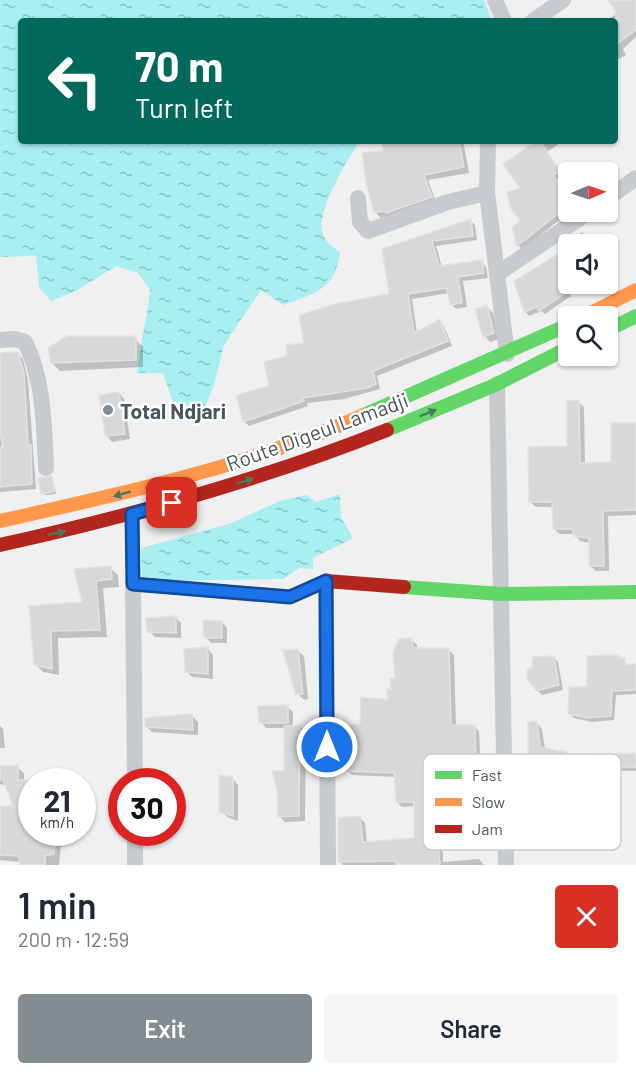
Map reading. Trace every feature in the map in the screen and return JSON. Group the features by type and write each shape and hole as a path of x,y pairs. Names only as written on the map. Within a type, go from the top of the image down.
{"main road":[{"path":"605,306 636,290"},
{"path":"618,325 636,316"},
{"path":"0,521 114,496 266,451 352,420 558,330"},
{"name":"Route Digeul Lamadji","path":"0,545 132,514 272,473 363,440 497,384 558,353"},
{"path":"132,514 133,584 290,597 326,581 501,594 636,592"}],"street":[{"path":"495,0 503,18"},
{"path":"537,18 563,0"},
{"path":"488,144 487,193 507,354"},
{"path":"618,191 636,178"},
{"path":"358,198 360,222 368,231 448,201 487,193"},
{"path":"497,274 574,222"},
{"path":"0,340 14,339 25,342 30,352 43,409 46,468"},
{"path":"497,384 504,754"},
{"path":"326,581 328,865"},
{"path":"133,584 135,768"},
{"path":"135,846 135,865"},
{"path":"506,850 506,865"}],"water":[{"path":"0,0 484,0 491,18 18,18 18,144 358,144 335,184 324,210 322,231 331,246 340,252 334,274 322,288 304,298 283,305 261,290 224,345 214,385 200,420 179,421 163,373 137,373 150,290 138,273 116,266 76,291 51,301 39,287 36,256 0,257"},
{"path":"340,494 341,517 353,538 313,558 313,569 299,568 283,579 142,581 141,548 229,524 280,501 307,495 316,502"}],"building":[{"path":"608,0 636,0 636,30 618,43 618,18 616,18 616,12"},
{"path":"382,144 460,144 464,167 424,175 432,197 386,213 386,211 374,213 362,153 383,150"},
{"path":"532,144 542,144 558,168 558,172 553,175 558,183 558,214 517,246 512,227 520,221 510,207 507,192 520,188 503,164"},
{"path":"471,219 473,236 432,241 439,266 482,260 484,273 458,277 462,303 450,305 447,288 408,294 414,333 440,319 448,341 373,371 376,384 367,388 303,398 304,401 243,422 236,395 269,386 264,362 287,356 286,345 304,343 299,315 335,304 389,294 382,249"},
{"path":"558,254 558,294 564,294 539,311 537,307 524,312 514,281"},
{"path":"487,305 494,333 483,337 475,309"},
{"path":"67,336 136,337 136,360 51,363 48,348"},
{"path":"18,352 24,373 28,445 31,445 32,484 0,487 0,447 3,447 0,432 0,353"},
{"path":"119,392 125,434 105,436 99,395"},
{"path":"579,400 580,463 611,462 611,423 636,423 636,510 603,511 604,566 589,566 589,538 573,536 573,529 553,529 552,502 529,502 528,447 567,446 567,401"},
{"path":"52,476 55,491 41,494 38,478"},
{"path":"111,566 112,579 96,581 100,630 51,631 52,669 34,665 29,606 82,602 74,569"},
{"path":"176,616 176,633 147,632 146,618"},
{"path":"203,620 222,621 222,638 204,638"},
{"path":"412,638 413,648 449,648 451,725 475,725 476,754 423,754 423,850 438,850 440,865 396,865 396,861 338,862 338,818 360,816 363,842 414,838 414,802 396,802 394,773 345,771 349,725 360,724 361,697 388,700 387,689 391,689 390,678 395,678 393,654 399,639"},
{"path":"208,647 208,674 185,672 184,649"},
{"path":"298,649 303,694 296,695 283,650"},
{"path":"619,655 618,659 625,658 624,665 636,664 636,690 612,691 611,716 587,718 568,714 569,688 587,686 587,656"},
{"path":"554,656 559,685 536,691 528,680 527,669 532,668 533,657"},
{"path":"288,705 288,723 259,723 258,706"},
{"path":"192,714 193,730 145,727 145,718"},
{"path":"537,721 540,747 567,752 567,754 528,754 528,722"},
{"path":"300,725 299,816 278,817 277,790 272,771 284,771 284,726"},
{"path":"636,753 636,767 621,767 621,754 610,754"},
{"path":"18,765 18,846 55,846 54,854 45,856 45,865 19,865 19,856 0,855 0,806 13,806 3,780 0,780 0,766"},
{"path":"219,775 233,777 233,816 219,812"}],"traffic: fast":[{"path":"618,325 636,316"},
{"path":"364,415 558,329"},
{"path":"387,430 495,385 558,353"},
{"path":"404,587 501,594 636,592"}],"traffic: slow":[{"path":"605,306 636,290"},
{"path":"0,521 138,489 230,464 364,415"}],"traffic: jam":[{"path":"0,545 98,522 244,481 387,430"},
{"path":"132,514 133,584 290,597 326,581 404,587"}],"place":[{"name":"Total Ndjari","path":"108,410"}],"route":[{"path":"172,503 132,514 133,584 290,597 326,581 327,747"}]}
